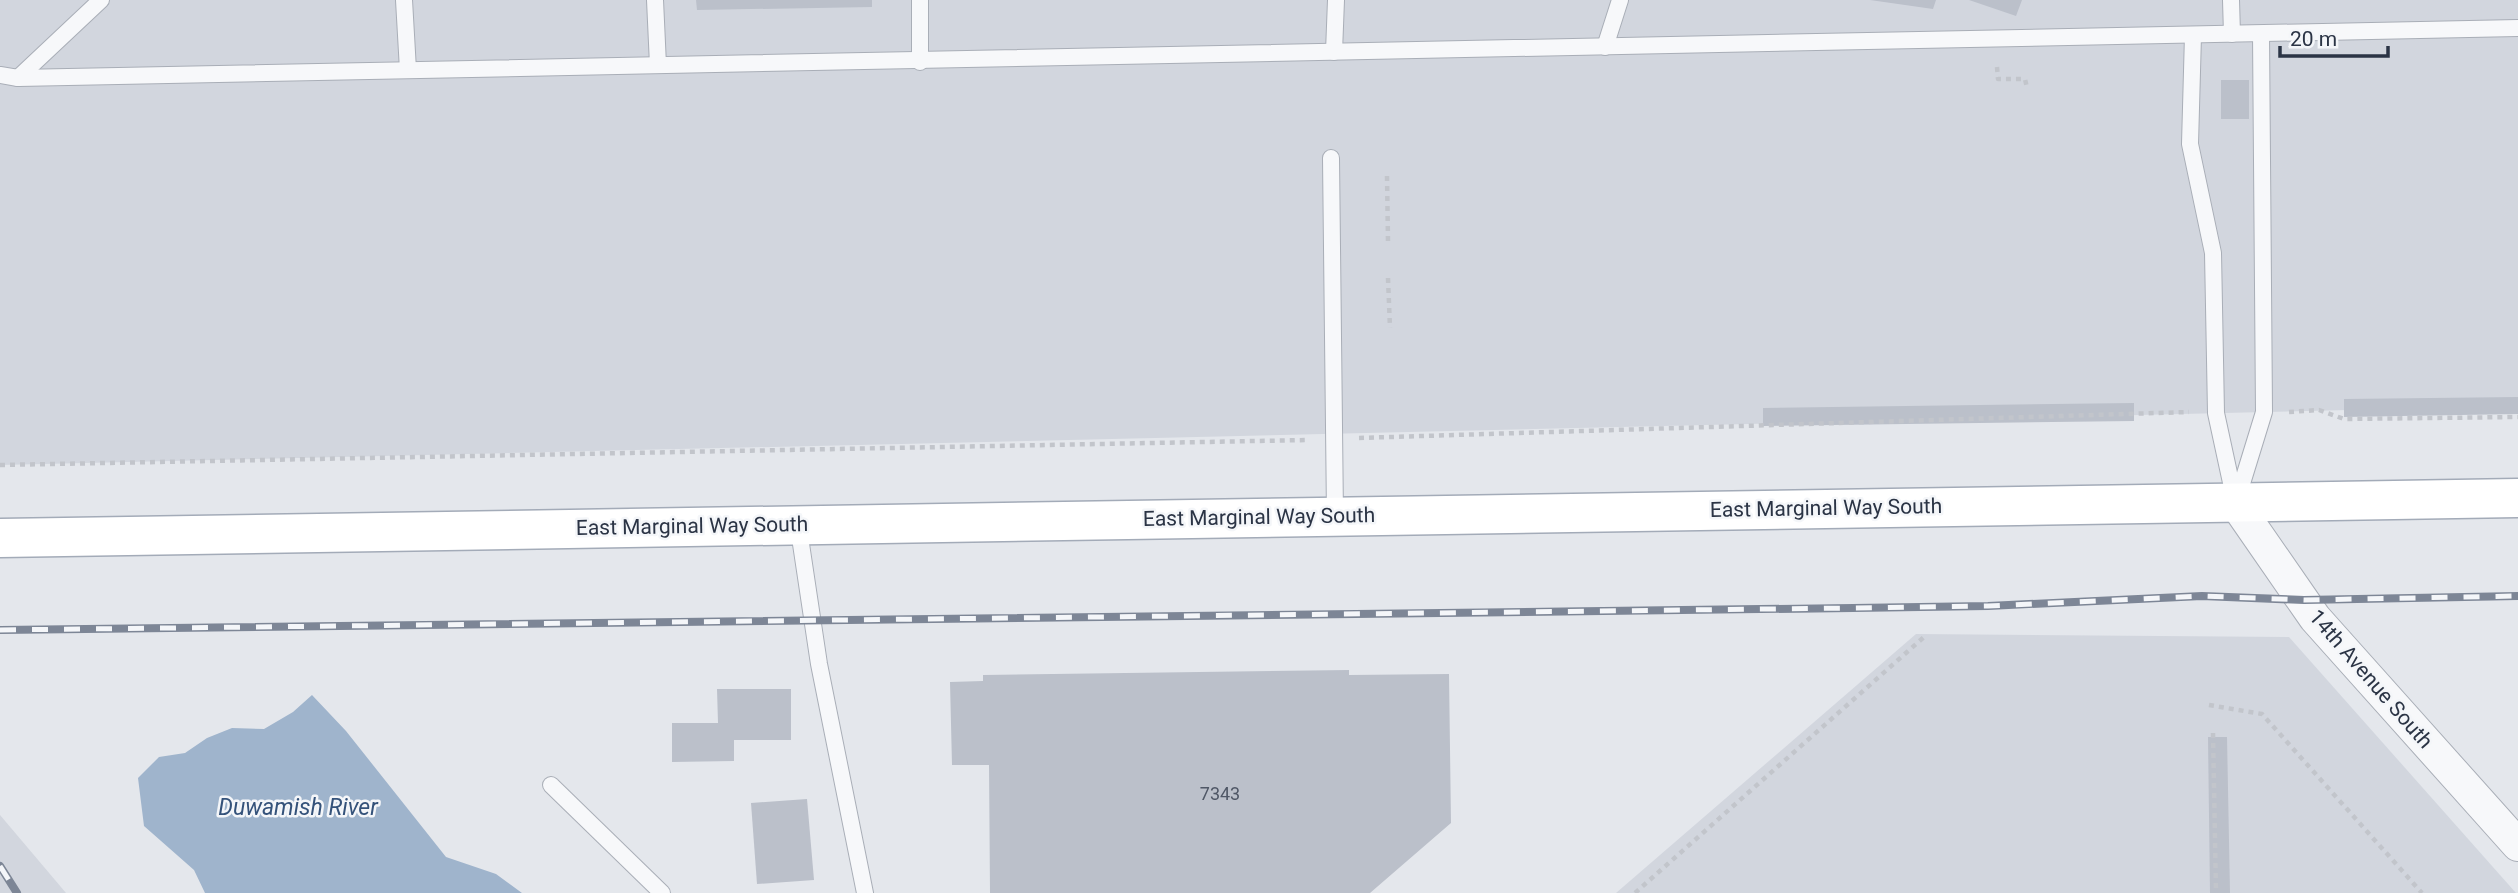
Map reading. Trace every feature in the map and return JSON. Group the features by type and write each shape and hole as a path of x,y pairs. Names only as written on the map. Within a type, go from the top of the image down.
{"main road":[{"name":"East Marginal Way South","path":"0,538 2518,498"}],"street":[{"name":"14th Avenue South","path":"2236,504 2315,618 2518,845"}],"lane":[{"path":"18,78 101,0"},
{"path":"404,0 408,70"},
{"path":"655,0 658,65"},
{"path":"920,0 920,62"},
{"path":"1334,52 1336,0"},
{"path":"1605,47 1620,0"},
{"path":"2231,0 2232,34"},
{"path":"0,75 18,78 920,62 2518,28"},
{"path":"2236,504 2264,412 2261,34"},
{"path":"2193,35 2190,144 2213,253 2216,413 2236,504"},
{"path":"1331,158 1335,516"},
{"path":"798,524 819,664 865,893"},
{"path":"551,785 662,893"}],"path":[{"path":"1997,67 1998,79 2025,79 2027,88"},
{"path":"1387,176 1388,241"},
{"path":"1388,278 1390,328"},
{"path":"1392,436 2159,411"},
{"path":"2319,411 2344,419 2518,417"},
{"path":"0,465 1288,441"},
{"path":"1635,893 1924,637"},
{"path":"2209,705 2262,714 2422,893"},
{"path":"2213,733 2216,893"}],"shaded area":[{"path":"0,0 2518,0 2518,406 0,465"},
{"path":"1916,634 2289,637 2516,893 1616,893"},
{"path":"0,815 66,893 0,893"}],"water":[{"name":"Duwamish River","path":"312,695 346,731 446,857 496,874 522,893 205,893 194,870 144,826 138,778 159,757 185,753 207,738 232,728 264,729 293,712"}],"building":[{"path":"696,0 872,0 872,7 697,10"},
{"path":"1870,0 1936,0 1933,9"},
{"path":"1969,0 2022,0 2016,16"},
{"path":"2221,80 2249,80 2249,119 2221,119"},
{"path":"2518,397 2518,414 2344,417 2344,399"},
{"path":"2134,403 2134,421 1763,426 1763,408"},
{"path":"1349,670 1349,675 1449,674 1451,823 1370,893 990,893 989,765 952,765 950,682 983,681 983,675"},
{"path":"717,689 791,689 791,740 734,740 734,761 672,762 672,723 718,723"},
{"path":"2208,737 2227,737 2230,893 2210,893"},
{"path":"807,799 814,880 757,884 751,803"}],"railway":[{"path":"0,630 1988,606 2202,596 2304,600 2518,596"},
{"path":"0,866 17,893"}]}
